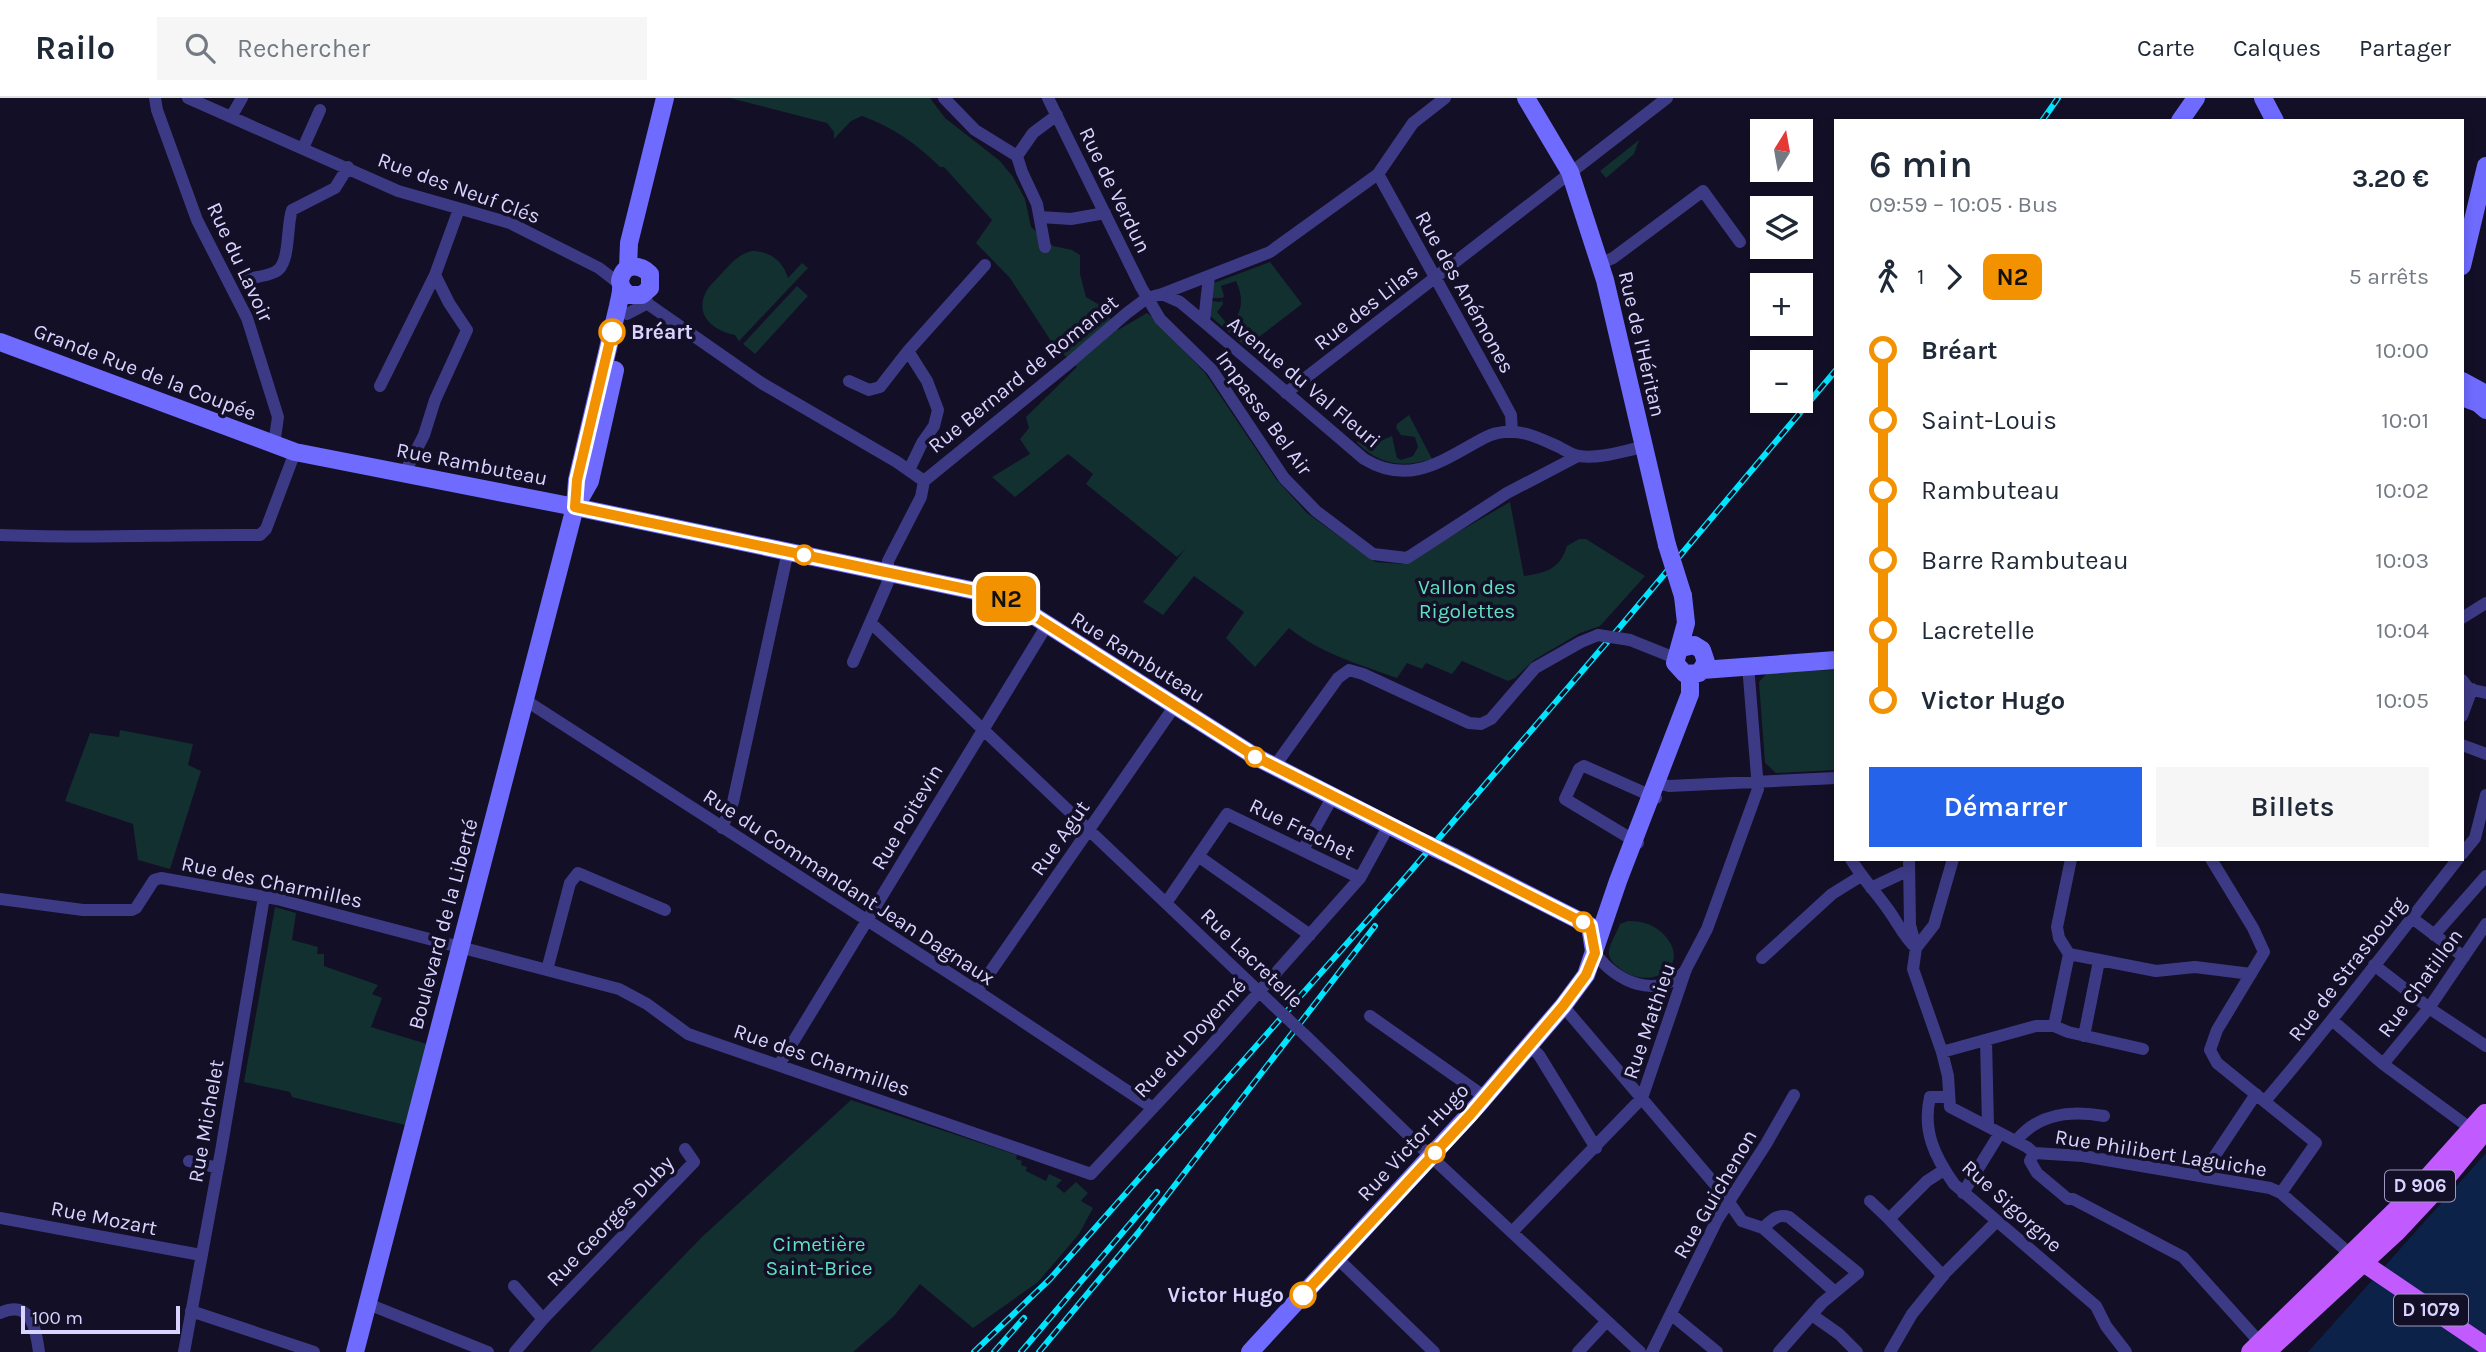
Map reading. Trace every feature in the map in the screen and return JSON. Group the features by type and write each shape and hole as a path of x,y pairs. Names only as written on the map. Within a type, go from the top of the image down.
{"main road":[{"name":"D 906","path":"2265,1350 2362,1277 2364,1263 2414,1192 2485,1111"},
{"name":"D 906","path":"2265,1350 2396,1233 2478,1140 2485,1111"},
{"name":"D 1079","path":"2364,1263 2486,1346"}],"street":[{"name":"Rue du Lavoir","path":"155,98 197,220 247,318 278,417 274,445"},
{"name":"Rue des Neuf Clés","path":"188,98 398,191 510,223 636,287 701,341 764,384 924,481"},
{"path":"231,117 242,98"},
{"path":"545,501 583,481 636,287 635,225 665,98"},
{"path":"944,98 975,130 1017,156 1038,204 1045,247"},
{"name":"Rue de Verdun","path":"1048,98 1147,298"},
{"path":"1147,298 1270,251 1378,173 1413,123 1445,98"},
{"name":"Rue de l'Héritan","path":"1525,98 1570,172 1600,264 1667,545 1684,604 1692,621 1690,694 1637,842 1616,889 1595,953"},
{"name":"Rue des Lilas","path":"1286,393 1667,98"},
{"path":"2263,98 2274,119"},
{"path":"2182,119 2197,99"},
{"path":"303,148 320,110"},
{"path":"1017,156 1033,133 1057,115"},
{"path":"247,279 277,271 284,263 292,209 335,188 348,167"},
{"name":"Rue des Anémones","path":"1378,173 1511,415 1512,432"},
{"path":"2464,258 2484,177"},
{"path":"1600,264 1613,258 1703,191 1740,243"},
{"path":"380,386 435,275 459,209"},
{"path":"1040,217 1071,219 1105,213"},
{"path":"849,381 869,390 880,387 908,351 985,265"},
{"path":"404,474 424,435 435,400 467,330 435,275"},
{"path":"1204,322 1209,276"},
{"path":"609,514 583,481 636,287"},
{"name":"Avenue du Val Fleuri","path":"1162,294 1180,302 1364,459 1386,470 1402,472 1422,469 1495,433 1512,432"},
{"name":"Rue Bernard de Romanet","path":"924,481 1147,298"},
{"name":"Impasse Bel Air","path":"1147,298 1158,317 1212,370 1283,478 1317,511 1373,554 1407,558 1507,493 1578,456"},
{"name":"Grande Rue de la Coupée","path":"0,342 274,445"},
{"path":"908,351 928,381 938,410 934,426 909,470"},
{"path":"2464,382 2486,394"},
{"path":"2464,398 2478,403 2486,410"},
{"path":"1512,432 1533,435 1578,456 1602,456 1643,447"},
{"name":"Rue Rambuteau","path":"274,445 295,452 575,507 1004,597 1174,707 1274,767 1590,926 1595,953"},
{"path":"0,535 260,535 266,529 295,452"},
{"name":"Boulevard de la Liberté","path":"355,1352 583,481"},
{"path":"853,662 888,582 888,561 921,496 924,481"},
{"path":"722,828 733,802 788,551"},
{"path":"2464,617 2486,603"},
{"name":"Rue Lacretelle","path":"871,623 1087,831 1640,1352"},
{"name":"Rue Poitevin","path":"779,1065 1047,625"},
{"path":"1274,767 1338,678 1349,670 1469,723 1481,724 1491,719 1535,668 1598,635 1630,640 1692,659 1745,665 1834,660"},
{"path":"1745,665 1758,783"},
{"path":"2464,704 2467,685 2486,693"},
{"name":"Rue du Commandant Jean Dagnaux","path":"524,700 977,991 1153,1108"},
{"name":"Rue Agut","path":"977,991 1174,707"},
{"path":"2464,746 2486,754"},
{"path":"1637,842 1566,799 1579,769 1584,766 1655,792 1669,786 1834,778"},
{"name":"Rue Mathieu","path":"1512,1232 1642,1098 1686,969 1707,929 1758,783"},
{"path":"2464,853 2480,841 2486,795"},
{"path":"1303,850 1332,797"},
{"name":"Rue Frachet","path":"1198,856 1227,814 1360,878"},
{"name":"Rue du Doyenné","path":"1091,1174 1360,878 1390,825"},
{"path":"1166,903 1198,856 1310,935"},
{"path":"1852,861 1888,908 1907,940 1916,948"},
{"path":"1916,948 1934,925 1952,861"},
{"path":"2054,1026 2068,954 2059,938 2057,927 2069,861"},
{"path":"2212,861 2264,952 2212,1040 2210,1051 2217,1063 2316,1143 2281,1193 2364,1263"},
{"name":"Rue de Strasbourg","path":"2202,1175 2260,1098 2333,1021 2456,861"},
{"path":"1871,888 1909,864"},
{"path":"1909,864 1910,925 1916,948 1913,969 1942,1052 1948,1076 1949,1097"},
{"path":"547,970 570,883 578,873 665,911"},
{"path":"1762,958 1832,894 1861,876"},
{"path":"2434,935 2486,876"},
{"name":"Rue des Charmilles","path":"0,900 83,910 132,910 136,908 153,880 161,878 264,897 619,989 647,1004 688,1034 1091,1174"},
{"name":"Rue Michelet","path":"184,1352 264,897"},
{"path":"2412,918 2464,957"},
{"name":"Rue Chatillon","path":"2383,1064 2486,924"},
{"path":"1595,953 1610,970 1641,985 1663,986 1686,969 1691,955 1690,944"},
{"name":"Rue Victor Hugo","path":"1250,1352 1486,1097 1563,1006 1586,975 1595,953"},
{"path":"2068,954 2156,971 2195,967 2251,974"},
{"path":"2084,1036 2099,961"},
{"path":"2374,965 2426,1006 2486,1046"},
{"path":"1563,1006 1729,1202 1742,1221 1763,1228 1835,1292"},
{"path":"1370,1016 1486,1097"},
{"path":"2333,1021 2383,1064 2470,1128"},
{"path":"1942,1052 2036,1026 2054,1026 2084,1036 2143,1049"},
{"path":"1986,1040 1988,1126"},
{"path":"1530,1046 1539,1055 1596,1148"},
{"name":"Rue Guichenon","path":"1652,1352 1717,1220 1766,1144 1794,1094"},
{"name":"Rue Sigorgne","path":"1949,1097 1930,1097 1926,1116 1931,1141 1944,1170 1962,1192 2096,1306 2107,1327 2126,1352"},
{"name":"Rue Philibert Laguiche","path":"1949,1097 1950,1107 1957,1112 1988,1126 2034,1153 2082,1156 2202,1175 2249,1183 2281,1193"},
{"path":"2016,1141 2029,1127 2057,1115 2081,1113 2104,1116"},
{"path":"1962,1192 2000,1133"},
{"name":"Rue Georges Duby","path":"515,1352 543,1319 694,1162 685,1149"},
{"path":"2034,1153 2030,1161 2036,1173 2068,1199 2073,1199 2183,1257 2265,1350"},
{"path":"189,1161 218,1168"},
{"path":"1889,1219 1927,1181 1944,1170"},
{"path":"1870,1201 1943,1276"},
{"path":"1763,1228 1775,1217 1789,1217 1858,1273 1822,1303 1779,1352"},
{"name":"Rue Mozart","path":"0,1218 201,1255"},
{"path":"1890,1352 1912,1314 1943,1276 1996,1222"},
{"path":"1338,1258 1434,1352"},
{"name":"Rue Georges Duby","path":"514,1286 543,1319"},
{"path":"368,1304 488,1352"},
{"path":"0,1313 15,1309 25,1312 37,1330 39,1352"},
{"path":"191,1311 314,1352"},
{"path":"1672,1315 1717,1352"},
{"path":"1812,1315 1839,1334 1857,1352"},
{"path":"1577,1352 1606,1322"}],"green space":[{"name":"Vallon des Rigolettes","path":"730,98 930,98 945,118 1000,161 1013,177 1025,199 1031,227 1053,246 1072,250 1080,255 1080,274 1086,297 1103,307 1118,330 1147,313 1152,317 1205,373 1276,479 1307,513 1375,562 1403,564 1510,502 1524,576 1551,569 1560,560 1567,546 1579,539 1586,539 1645,576 1600,626 1580,633 1534,660 1508,681 1462,661 1452,674 1426,663 1422,669 1407,663 1397,678 1327,652 1289,628 1255,667 1226,638 1244,612 1194,576 1163,615 1143,602 1186,548 1177,557 1086,484 1093,474 1068,454 1015,497 992,477 1030,454 1020,439 1029,428 1026,417 1077,367 1053,344 1010,278 976,243 992,220 944,167 940,167 894,131 862,116 851,121 834,139 834,132 827,123"},
{"path":"1639,140 1634,154 1606,178 1600,171"},
{"path":"752,251 775,258 788,278 802,263 808,268 739,341 735,335 720,330 709,322 703,310 703,302 708,288 729,266"},
{"path":"1270,262 1302,304 1246,347 1209,315 1211,301 1221,302 1222,299 1223,304 1217,312 1229,326 1234,321 1241,305 1236,281 1221,286 1223,298 1210,298 1214,283"},
{"path":"797,286 808,296 755,354 743,344"},
{"path":"1409,415 1432,459 1392,463 1374,456 1357,443 1358,441 1371,445 1392,436 1397,458 1401,460 1413,456 1418,447 1415,437 1401,435 1396,428 1397,424"},
{"path":"1834,670 1834,770 1776,773 1765,763 1759,682 1768,672"},
{"path":"120,730 193,744 188,765 201,771 170,869 138,860 133,824 65,801 90,733 119,737"},
{"path":"275,907 296,913 292,940 318,947 317,954 324,954 324,966 378,985 372,994 382,998 371,1027 427,1044 405,1125 292,1097 290,1092 244,1082"},
{"path":"1628,921 1649,925 1666,937 1673,948 1674,958 1663,973 1642,978 1630,974 1611,960 1611,943 1620,924"},
{"name":"Cimetière Saint-Brice","path":"851,1100 1017,1155 1016,1159 1022,1161 1021,1165 1027,1167 1026,1171 1046,1181 1049,1174 1062,1180 1056,1186 1064,1193 1076,1182 1088,1193 1081,1201 1093,1208 1079,1234 1038,1282 973,1328 920,1284 894,1316 853,1352 590,1352 702,1237"}],"water":[{"path":"2486,1153 2486,1352 2308,1352"}],"railway":[{"path":"2043,119 2058,98"},
{"path":"974,1352 1050,1279 1404,879 1834,372"},
{"path":"1039,1352 1138,1233 1375,926"},
{"path":"1021,1352 1157,1192"},
{"path":"994,1352 1024,1318"}],"bus line":[{"name":"N2","path":"612,332 577,480 575,507 1004,597 1115,670 1256,757 1590,926 1595,953 1586,975 1563,1006 1470,1115 1303,1295"}],"place":[{"name":"Bréart","path":"612,332"},
{"name":"Victor Hugo","path":"1303,1295"}]}
